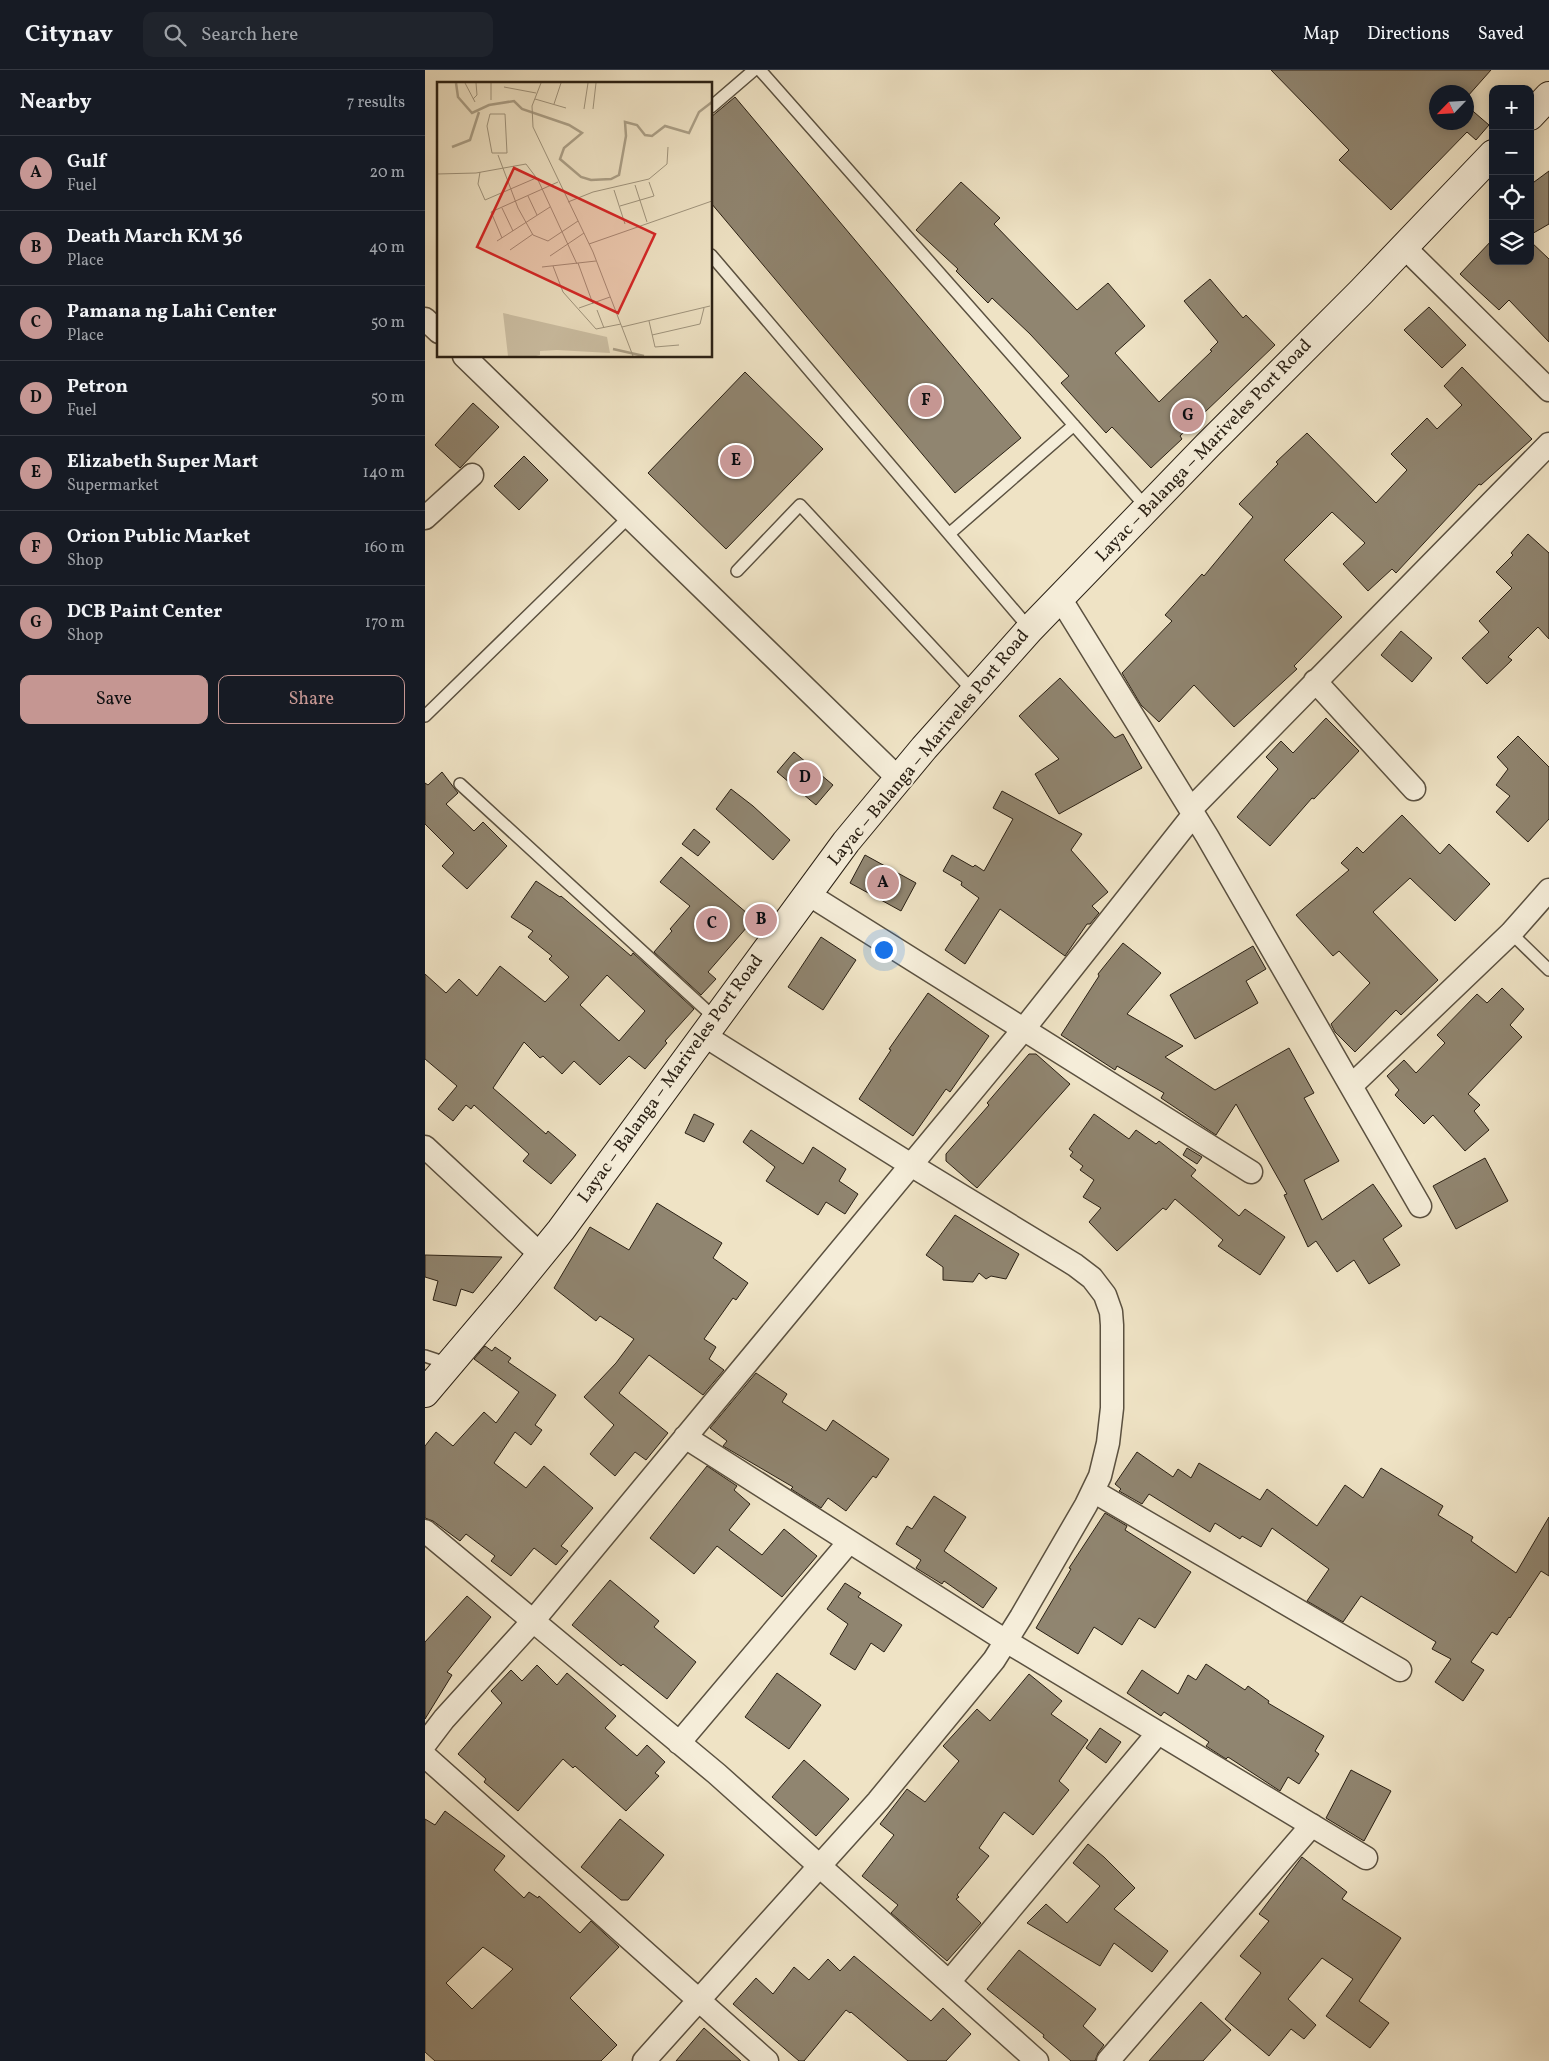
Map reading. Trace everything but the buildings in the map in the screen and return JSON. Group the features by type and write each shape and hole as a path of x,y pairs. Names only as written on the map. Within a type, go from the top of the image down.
{"main road":[{"path":"1534,112 1549,96"},
{"name":"Layac – Balanga – Mariveles Port Road","path":"425,1393 437,1360 541,1255 846,842 899,779 1030,629 1489,158"}],"street":[{"path":"1404,247 1549,390"},
{"path":"425,319 437,330"},
{"path":"466,358 899,779"},
{"path":"425,1744 444,1719 533,1621 1023,1030 1192,811 1315,682 1549,444"},
{"path":"425,518 472,475"},
{"path":"1060,598 1192,811 1420,1206"},
{"path":"1315,682 1414,788"},
{"path":"1351,1086 1511,933 1549,890"},
{"path":"808,894 1251,1172"},
{"path":"644,2061 878,1801 994,1660 1059,1554 1101,1476 1108,1443 1112,1408 1111,1312 1105,1295 1092,1278 1075,1265 911,1165 710,1028"},
{"path":"425,1147 541,1255"},
{"path":"685,1437 1006,1642 1366,1858"},
{"path":"1093,1491 1400,1670"},
{"path":"425,1531 679,1743 1037,2061"},
{"path":"679,1743 849,1542"},
{"path":"949,1982 1158,1733"},
{"path":"425,1756 767,2061"},
{"path":"1108,2061 1312,1825"}],"lane":[{"path":"713,105 754,70"},
{"path":"760,70 1147,508"},
{"path":"713,257 1030,629"},
{"path":"949,534 1074,425"},
{"path":"737,571 800,505 974,692"},
{"path":"425,716 629,517"},
{"path":"460,784 710,1028"},
{"path":"1511,933 1549,970"}],"place":[{"name":"Orion Public Market","path":"926,401"},
{"name":"DCB Paint Center","path":"1188,416"},
{"name":"Elizabeth Super Mart","path":"736,461"},
{"name":"Petron","path":"805,778"},
{"name":"Gulf","path":"883,883"},
{"name":"Death March KM 36","path":"761,920"},
{"name":"Pamana ng Lahi Center","path":"712,924"}]}
